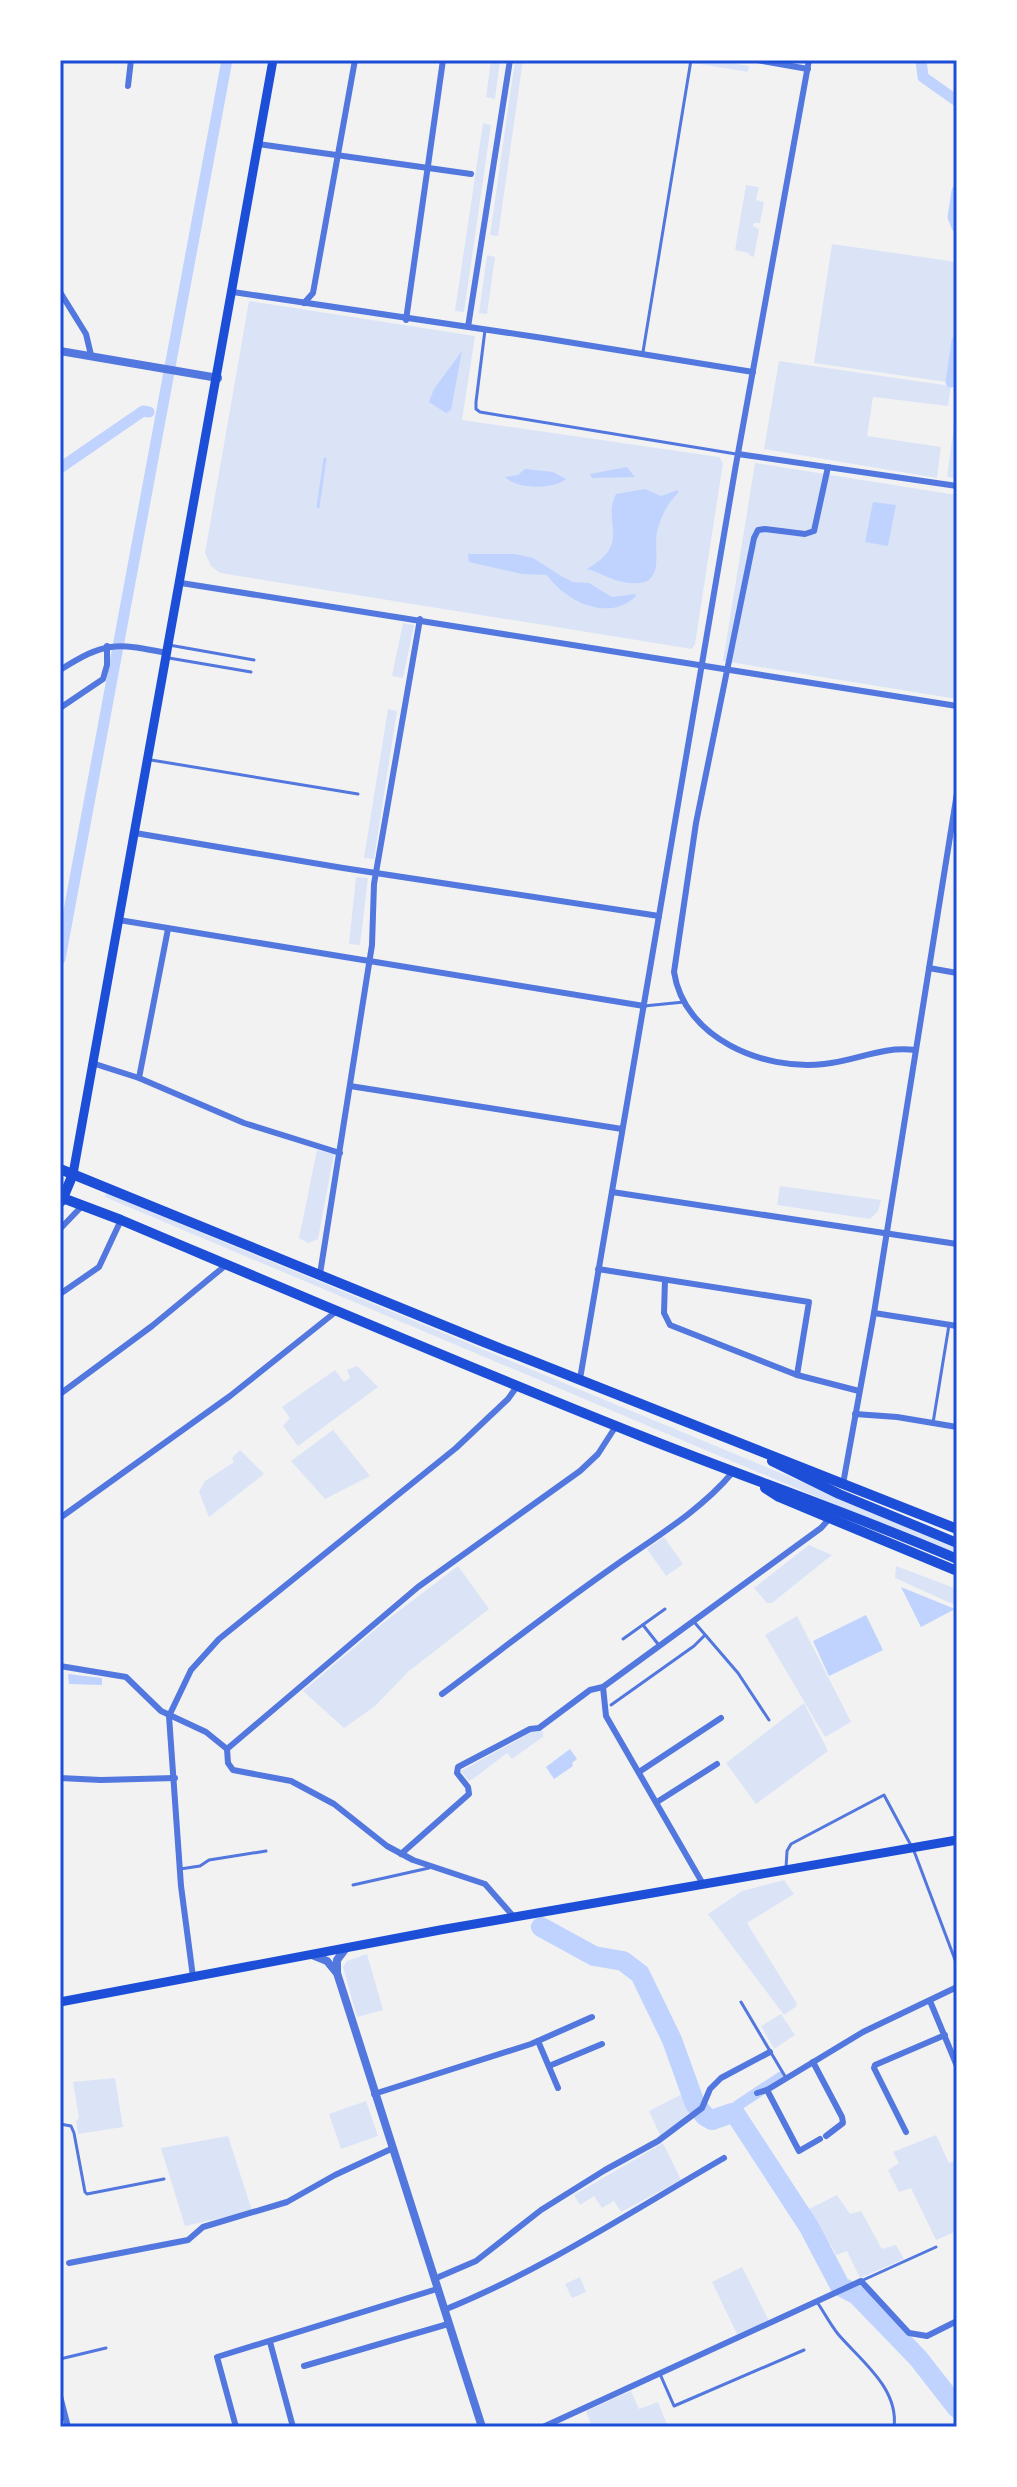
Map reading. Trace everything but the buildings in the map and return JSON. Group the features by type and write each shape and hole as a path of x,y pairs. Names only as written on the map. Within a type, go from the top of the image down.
{"main road":[{"path":"273,60 73,1174 61,1199 121,1220 732,1473 812,1499 957,1559"},
{"path":"60,1169 957,1529"},
{"path":"736,1441 811,1481 957,1543"},
{"path":"753,1481 779,1497 957,1571"},
{"path":"60,2002 514,1917 957,1840"}],"street":[{"path":"128,86 131,60"},
{"path":"304,303 313,293 355,60"},
{"path":"406,320 443,60"},
{"path":"468,327 510,60"},
{"path":"757,60 808,69"},
{"path":"580,1379 738,454 809,60"},
{"path":"258,144 471,174"},
{"path":"60,292 86,334 91,355"},
{"path":"233,292 753,372"},
{"path":"60,351 218,378"},
{"path":"738,454 957,486"},
{"path":"828,467 814,531 805,534 765,529 756,534 696,823 674,972 684,1002 709,1032 738,1049 777,1063 806,1066 847,1060 889,1048 915,1050"},
{"path":"181,583 957,706"},
{"path":"320,1274 370,960 376,872 420,619"},
{"path":"60,708 103,679 110,646"},
{"path":"60,670 110,646 168,652"},
{"path":"843,1484 874,1313 957,793"},
{"path":"135,833 659,916"},
{"path":"119,920 644,1006"},
{"path":"139,1078 168,929"},
{"path":"929,968 957,973"},
{"path":"92,1063 139,1078 244,1123 340,1153"},
{"path":"350,1086 622,1129"},
{"path":"612,1192 957,1244"},
{"path":"60,1229 82,1205"},
{"path":"60,1294 99,1267 121,1220"},
{"path":"60,1394 152,1326 226,1265"},
{"path":"598,1269 809,1302 797,1375"},
{"path":"665,1280 664,1313 670,1325 797,1375 859,1391"},
{"path":"60,1518 230,1396 338,1310"},
{"path":"874,1313 957,1326"},
{"path":"193,1977 180,1869 169,1716 183,1682 201,1656 240,1621 456,1448 508,1399 518,1385"},
{"path":"855,1414 957,1427"},
{"path":"227,1749 418,1587 580,1471 598,1454 616,1426"},
{"path":"442,1694 619,1563 654,1541 720,1487 732,1473"},
{"path":"401,1854 469,1794 468,1787 457,1773 458,1767 530,1729 539,1728 590,1690 603,1687 831,1518"},
{"path":"60,1666 126,1677 169,1716 206,1732 227,1749 228,1763 233,1770 291,1781 334,1804 401,1854 429,1868 485,1884 514,1917"},
{"path":"603,1687 606,1716 703,1884"},
{"path":"639,1772 721,1718"},
{"path":"657,1802 717,1764"},
{"path":"60,1778 175,1778"},
{"path":"346,1948 337,1960 337,1973 482,2427"},
{"path":"310,1954 327,1961 337,1973"},
{"path":"757,2093 863,2032 957,1987"},
{"path":"930,2001 957,2066"},
{"path":"374,2094 538,2041 592,2017"},
{"path":"906,2132 875,2065 945,2035"},
{"path":"538,2041 558,2088"},
{"path":"549,2066 602,2044"},
{"path":"434,2279 476,2261 541,2210 658,2141 699,2111 710,2089 721,2078 770,2052"},
{"path":"767,2090 799,2151 823,2138 843,2123 813,2062"},
{"path":"69,2263 188,2240 193,2232 203,2227 287,2202 391,2149"},
{"path":"444,2310 491,2291 551,2260 724,2158"},
{"path":"543,2427 858,2282 909,2333 927,2336 957,2321"},
{"path":"236,2427 217,2357 437,2289"},
{"path":"304,2366 448,2324"},
{"path":"270,2342 293,2427"},
{"path":"60,2396 68,2427"}],"lane":[{"path":"643,353 691,60"},
{"path":"485,330 476,402 476,409 480,412 738,454"},
{"path":"168,652 254,660"},
{"path":"168,652 251,672"},
{"path":"147,760 358,794"},
{"path":"644,1006 684,1002"},
{"path":"933,1423 949,1325"},
{"path":"623,1639 665,1609"},
{"path":"693,1620 738,1673 769,1720"},
{"path":"643,1625 659,1645"},
{"path":"611,1705 705,1635"},
{"path":"786,1870 787,1851 791,1844 884,1795 912,1848 957,1965"},
{"path":"180,1869 200,1866 209,1860 266,1851"},
{"path":"353,1885 429,1868"},
{"path":"741,2002 786,2078"},
{"path":"60,2124 71,2126 74,2133 87,2194 164,2179"},
{"path":"858,2282 936,2247"},
{"path":"817,2302 835,2330 868,2364 888,2395 894,2409 894,2427"},
{"path":"60,2359 106,2348"},
{"path":"660,2374 674,2406 804,2350"}],"shaded area":[{"path":"491,60 500,60 495,99 486,97"},
{"path":"515,60 523,60 498,236 490,235"},
{"path":"694,60 749,66 748,72 694,63"},
{"path":"483,123 491,125 464,312 455,311"},
{"path":"746,185 759,187 756,200 764,202 760,223 753,226 759,229 754,257 735,250"},
{"path":"832,244 957,262 957,314 947,382 814,363"},
{"path":"487,255 495,257 487,314 479,313"},
{"path":"249,301 475,336 462,420 719,457 723,463 692,649 220,573 211,566 205,553"},
{"path":"779,361 951,386 948,406 873,397 867,436 941,447 937,478 764,449"},
{"path":"957,404 957,479 947,477"},
{"path":"755,463 957,495 957,699 723,661"},
{"path":"403,623 414,625 403,678 392,676"},
{"path":"388,709 397,711 374,859 364,858"},
{"path":"356,877 368,878 360,945 349,944"},
{"path":"317,1150 334,1154 318,1239 308,1243 299,1238"},
{"path":"780,1186 881,1200 878,1211 870,1219 777,1205"},
{"path":"106,1193 899,1522 957,1547 957,1556 105,1197"},
{"path":"357,1366 378,1387 298,1446 283,1426 290,1418 282,1407 335,1370 344,1382 350,1378 347,1370"},
{"path":"333,1430 370,1476 325,1499 291,1461"},
{"path":"240,1450 264,1474 209,1517 199,1492 205,1481 234,1462 232,1458"},
{"path":"664,1537 683,1564 666,1576 647,1549"},
{"path":"809,1545 832,1555 772,1603 767,1603 754,1588"},
{"path":"458,1566 489,1609 409,1671 374,1707 344,1728 303,1691 383,1623"},
{"path":"896,1566 957,1589 957,1606 895,1578"},
{"path":"797,1616 851,1722 825,1737 765,1635"},
{"path":"804,1703 828,1751 756,1804 726,1763"},
{"path":"543,1731 543,1737 512,1759 507,1753 469,1781 461,1771 532,1732"},
{"path":"784,1880 794,1894 747,1923 796,2002 797,2006 784,2015 708,1914 742,1891"},
{"path":"367,1954 383,2010 357,2017 343,1967 347,1961"},
{"path":"781,2014 795,2035 774,2049 761,2026"},
{"path":"115,2078 123,2127 78,2134 76,2121 79,2118 73,2082"},
{"path":"688,2091 695,2108 661,2137 649,2111"},
{"path":"366,2101 378,2136 341,2149 329,2114"},
{"path":"936,2135 949,2163 957,2160 957,2231 936,2240 911,2188 899,2192 888,2170 899,2163 893,2152"},
{"path":"228,2136 252,2211 185,2226 161,2148"},
{"path":"663,2143 681,2180 621,2212 614,2201 602,2208 594,2196 580,2205 574,2195"},
{"path":"837,2195 850,2214 861,2211 882,2249 896,2245 904,2259 860,2278 847,2251 836,2255 831,2245 825,2248 805,2211"},
{"path":"742,2267 769,2321 737,2334 712,2282"},
{"path":"580,2277 586,2292 572,2298 565,2284"},
{"path":"631,2391 639,2409 658,2402 668,2427 592,2427 586,2411"}],"water":[{"path":"462,351 451,410 446,413 429,402 434,389"},
{"path":"627,467 635,477 592,478 590,474"},
{"path":"525,469 553,472 566,479 553,485 535,487 518,484 505,477 518,475"},
{"path":"645,489 661,496 678,490 657,532 654,574 641,583 629,583 587,569 609,550 613,532 612,504 616,494"},
{"path":"873,502 896,505 888,546 865,542"},
{"path":"468,554 515,554 533,558 573,582 589,583 612,597 636,596 613,608 588,605 565,593 547,575 522,574 469,562"},
{"path":"901,1587 955,1609 921,1627"},
{"path":"866,1615 883,1650 829,1676 813,1641"},
{"path":"68,1674 102,1678 102,1685 69,1684"},
{"path":"570,1749 577,1759 573,1766 554,1779 546,1767"}],"waterway":[{"path":"60,959 227,60"},
{"path":"921,60 923,77 957,101"},
{"path":"957,191 953,217 957,227"},
{"path":"951,382 957,341"},
{"path":"60,468 143,411 149,412"},
{"path":"318,507 325,459"},
{"path":"541,1927 594,1956 623,1961 640,1974 672,2040 695,2104 712,2120 732,2113 736,2115 809,2227 840,2286 857,2295 918,2358 957,2408"},
{"path":"737,2106 781,2077"}]}
